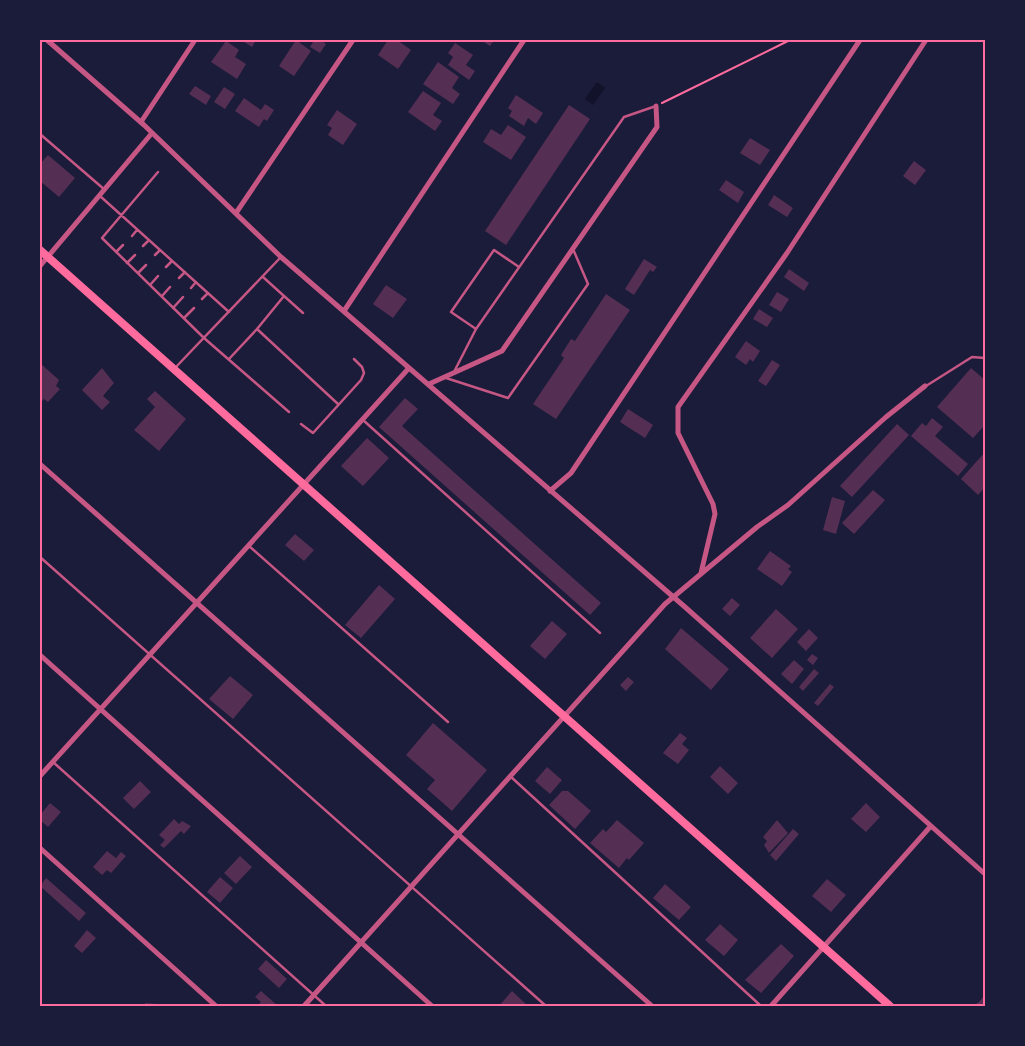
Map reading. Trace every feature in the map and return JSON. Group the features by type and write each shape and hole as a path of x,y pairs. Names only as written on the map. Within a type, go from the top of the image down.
{"highway":[{"path":"40,250 890,1006"}],"street":[{"path":"47,40 152,133 281,257 674,598 985,874"},
{"path":"140,122 195,40"},
{"path":"236,213 353,40"},
{"path":"344,310 524,40"},
{"path":"550,491 570,473 860,40"},
{"path":"701,573 714,514 714,504 678,433 678,407 787,253 926,40"},
{"path":"428,384 502,351 657,127 656,106"},
{"path":"40,266 152,133"},
{"path":"40,776 409,368"},
{"path":"304,1006 665,604 701,573 788,505 886,417 925,386"},
{"path":"40,464 652,1006"},
{"path":"40,656 432,1006"},
{"path":"771,1006 930,827"},
{"path":"40,848 216,1006"}],"lane":[{"path":"456,370 476,329 624,117 656,106"},
{"path":"40,134 105,190"},
{"path":"158,172 102,238 204,338 289,412"},
{"path":"100,196 230,312"},
{"path":"132,236 138,230"},
{"path":"143,246 149,240"},
{"path":"116,252 123,245"},
{"path":"443,377 508,398 588,284 572,248"},
{"path":"155,255 160,250"},
{"path":"476,329 451,312 494,250 519,267"},
{"path":"127,263 135,255"},
{"path":"174,369 281,257"},
{"path":"166,267 172,260"},
{"path":"138,273 146,265"},
{"path":"179,278 185,272"},
{"path":"150,285 158,276"},
{"path":"263,277 303,313"},
{"path":"191,288 196,282"},
{"path":"162,296 170,288"},
{"path":"202,299 208,293"},
{"path":"228,359 257,329 284,296"},
{"path":"174,308 183,297"},
{"path":"184,318 194,308"},
{"path":"257,329 338,404"},
{"path":"925,386 972,357 985,358"},
{"path":"301,424 313,433 364,374 362,367 354,359"},
{"path":"362,419 600,633"},
{"path":"248,546 448,722"},
{"path":"40,557 546,1006"},
{"path":"53,762 326,1006"},
{"path":"510,776 761,1006"}],"path":[{"path":"656,106 790,40"}],"shaded area":[{"path":"597,82 605,88 593,105 585,99"}],"building":[{"path":"241,40 256,40 252,47"},
{"path":"296,40 311,51 294,76 279,66"},
{"path":"310,40 320,40 326,44 320,53 310,47 313,42"},
{"path":"388,40 397,40 411,50 398,69 378,55"},
{"path":"481,40 494,40 490,46"},
{"path":"226,41 239,50 235,57 246,64 237,79 211,62"},
{"path":"455,43 473,55 466,65 475,71 469,80 448,65 453,57 448,53"},
{"path":"438,62 459,77 452,88 460,94 453,104 423,84"},
{"path":"195,86 211,96 206,105 189,94"},
{"path":"224,87 235,94 225,109 214,102"},
{"path":"423,91 441,103 433,115 442,121 435,131 408,112"},
{"path":"516,95 543,113 536,124 528,118 524,126 509,116 512,111 508,108"},
{"path":"244,98 261,110 265,104 274,110 267,121 264,119 259,127 235,111"},
{"path":"569,105 590,119 506,245 485,231"},
{"path":"337,110 357,124 343,145 328,135 332,128 327,125"},
{"path":"508,125 526,137 511,160 483,142 491,129 501,135"},
{"path":"750,138 770,150 760,165 740,153"},
{"path":"48,155 75,178 59,197 40,181 40,164"},
{"path":"914,161 926,170 915,185 903,176"},
{"path":"726,180 744,192 738,203 719,190"},
{"path":"774,195 793,208 787,217 768,205"},
{"path":"644,259 657,267 653,272 650,270 634,295 625,289"},
{"path":"789,269 809,283 804,291 784,277"},
{"path":"386,285 407,299 393,318 373,304"},
{"path":"777,292 789,299 781,312 769,305"},
{"path":"606,294 630,310 556,419 533,404 564,358 561,355 571,339 575,341"},
{"path":"759,309 773,318 767,327 753,319"},
{"path":"746,341 760,351 753,362 750,359 746,365 735,357"},
{"path":"772,360 780,365 766,386 758,381"},
{"path":"40,363 59,380 56,386 60,389 48,402 44,399 40,403"},
{"path":"102,368 114,383 103,396 110,402 102,410 82,390"},
{"path":"971,368 985,380 985,425 973,438 937,407"},
{"path":"155,391 186,419 159,451 134,430 155,407 147,399"},
{"path":"405,398 418,409 402,426 601,603 590,615 379,427"},
{"path":"628,409 653,425 645,438 620,422"},
{"path":"932,418 943,427 935,436 968,464 958,476 911,436 922,423 926,426"},
{"path":"897,424 909,435 852,497 840,486"},
{"path":"367,438 389,458 363,486 341,466"},
{"path":"985,452 985,487 978,495 961,479"},
{"path":"873,490 885,500 854,534 842,523"},
{"path":"832,497 845,501 836,534 823,530"},
{"path":"295,534 314,550 304,561 285,545"},
{"path":"770,551 791,566 788,569 792,572 782,586 757,569"},
{"path":"379,585 395,599 361,638 345,625"},
{"path":"732,598 740,605 730,616 722,609"},
{"path":"776,609 798,629 772,658 750,638"},
{"path":"552,621 567,634 545,659 530,646"},
{"path":"681,628 729,669 711,690 665,649"},
{"path":"809,629 818,638 806,651 797,642"},
{"path":"812,654 818,658 813,665 807,660"},
{"path":"794,660 804,669 792,684 781,674"},
{"path":"814,669 819,673 803,691 799,687"},
{"path":"230,676 253,695 233,719 209,699"},
{"path":"628,677 634,682 626,691 620,685"},
{"path":"830,684 834,687 818,706 814,703"},
{"path":"433,723 487,770 452,811 427,789 435,780 406,755"},
{"path":"680,733 687,738 682,744 689,750 678,764 663,753"},
{"path":"720,766 738,783 728,794 710,777"},
{"path":"547,767 562,780 550,794 535,781"},
{"path":"140,781 151,792 134,809 123,798"},
{"path":"562,791 568,791 591,811 575,829 549,805"},
{"path":"50,803 61,812 48,827 40,820 40,815"},
{"path":"866,803 880,817 866,832 851,819"},
{"path":"174,819 179,824 182,821 191,826 184,834 181,831 164,848 160,845 165,840 159,835"},
{"path":"617,820 644,843 619,868 590,843 603,829 606,832"},
{"path":"777,820 788,833 769,853 764,845 767,841 763,837"},
{"path":"793,829 799,834 776,861 770,855"},
{"path":"107,851 116,858 121,852 126,856 111,873 107,870 102,875 93,867"},
{"path":"240,856 252,867 236,884 224,873"},
{"path":"220,877 233,888 220,903 207,892"},
{"path":"46,878 86,913 79,921 40,886"},
{"path":"827,879 846,895 831,912 812,896"},
{"path":"665,884 691,907 679,920 653,898"},
{"path":"720,924 738,940 724,956 705,940"},
{"path":"87,930 96,938 82,953 74,946"},
{"path":"781,944 794,956 761,993 745,980"},
{"path":"266,960 287,979 279,988 258,969"},
{"path":"261,991 278,1006 257,1006 261,1002 255,997"},
{"path":"512,991 528,1006 499,1006"},
{"path":"985,995 985,1006 973,1006 979,1002"},
{"path":"145,1003 169,1005 169,1006 145,1006"}]}
